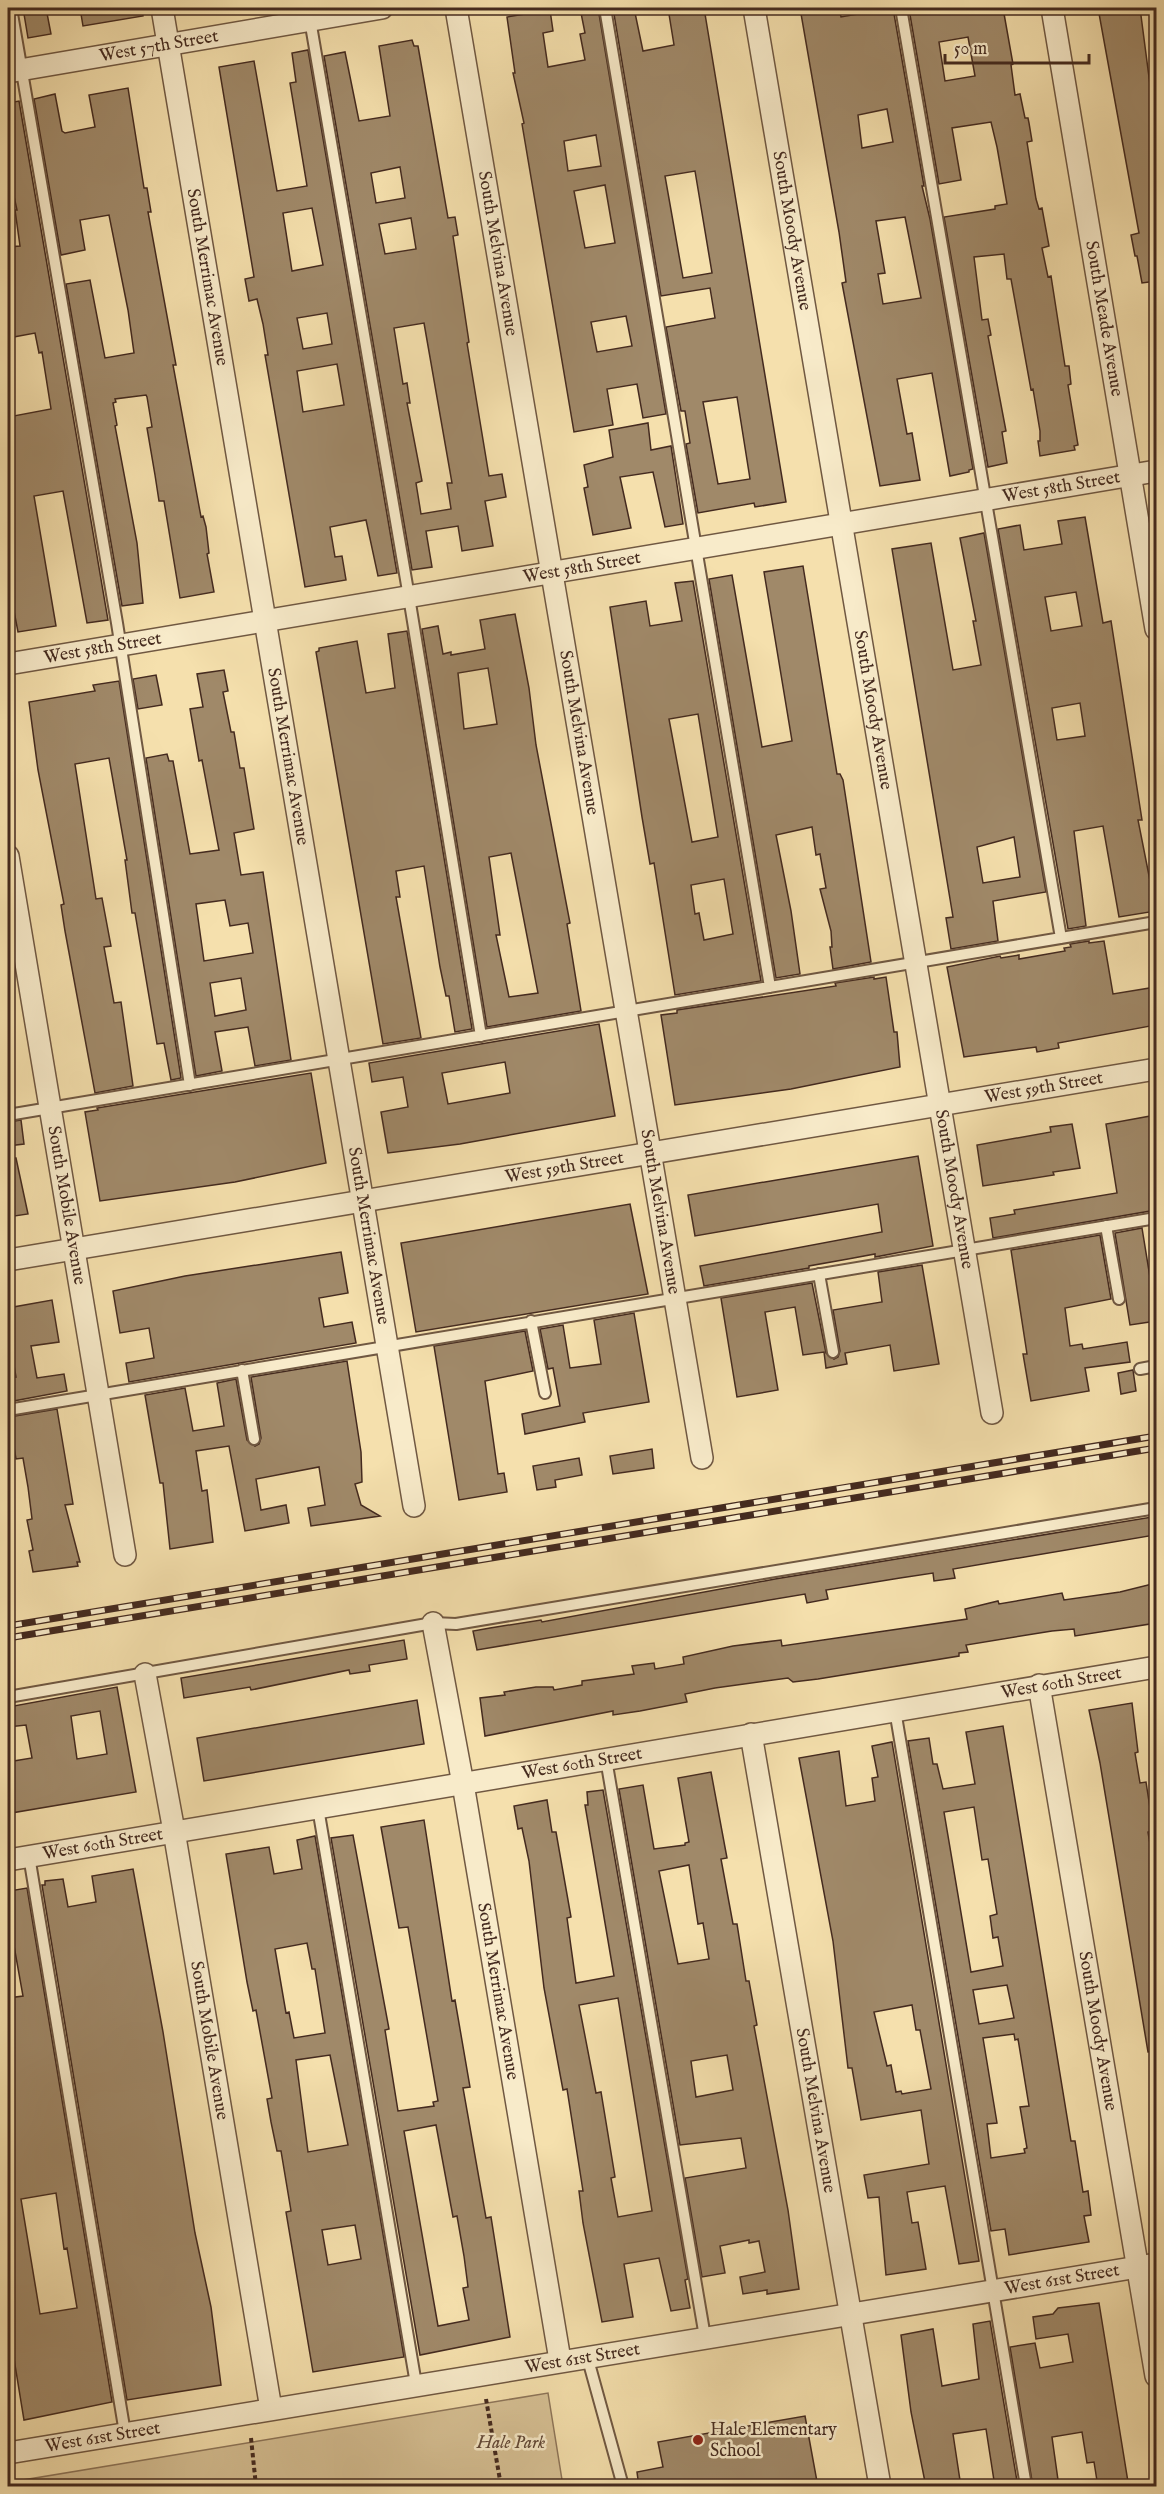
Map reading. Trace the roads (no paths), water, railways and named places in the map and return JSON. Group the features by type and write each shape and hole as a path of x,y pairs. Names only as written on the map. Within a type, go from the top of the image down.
{"street":[{"name":"South Merrimac Avenue","path":"162,8 414,1506"},
{"name":"West 57th Street","path":"15,71 168,44 309,14 382,8"},
{"name":"South Melvina Avenue","path":"456,8 702,1458"},
{"name":"South Moody Avenue","path":"754,8 992,1413"},
{"name":"South Meade Avenue","path":"1052,8 1156,630"},
{"name":"West 58th Street","path":"8,664 1156,471"},
{"name":"South Mobile Avenue","path":"8,856 72,1250 125,1555"},
{"name":"West 59th Street","path":"8,1260 1156,1069"},
{"name":"South Merrimac Avenue","path":"433,1623 463,1784 560,2360"},
{"name":"West 60th Street","path":"8,1860 1156,1667"},
{"name":"South Mobile Avenue","path":"145,1674 174,1831 271,2409"},
{"name":"South Moody Avenue","path":"1039,1685 1148,2265 1156,2376"},
{"name":"South Melvina Avenue","path":"751,1734 880,2487"},
{"name":"West 61st Street","path":"8,2453 587,2355 1148,2265"}],"lane":[{"path":"11,8 15,71 120,646 190,1085"},
{"path":"605,8 770,987"},
{"path":"901,8 1060,938"},
{"path":"309,14 409,597 481,1036"},
{"path":"8,1115 1156,922"},
{"path":"8,1410 1156,1218"},
{"path":"1106,1226 1119,1299"},
{"path":"819,1274 833,1352"},
{"path":"531,1321 545,1393"},
{"path":"1140,1369 1156,1366"},
{"path":"242,1370 254,1439"},
{"path":"8,1697 433,1623 456,1624 1156,1508"},
{"path":"895,1710 1026,2487"},
{"path":"606,1759 705,2337"},
{"path":"318,1808 416,2384"},
{"path":"29,1856 125,2433"},
{"path":"587,2355 623,2487"}],"railway":[{"path":"8,1626 1156,1436"},
{"path":"8,1638 1156,1448"}],"place":[{"name":"Hale Elementary School","path":"698,2440"}],"park label":[{"name":"Hale Park","path":"511,2443"}]}
